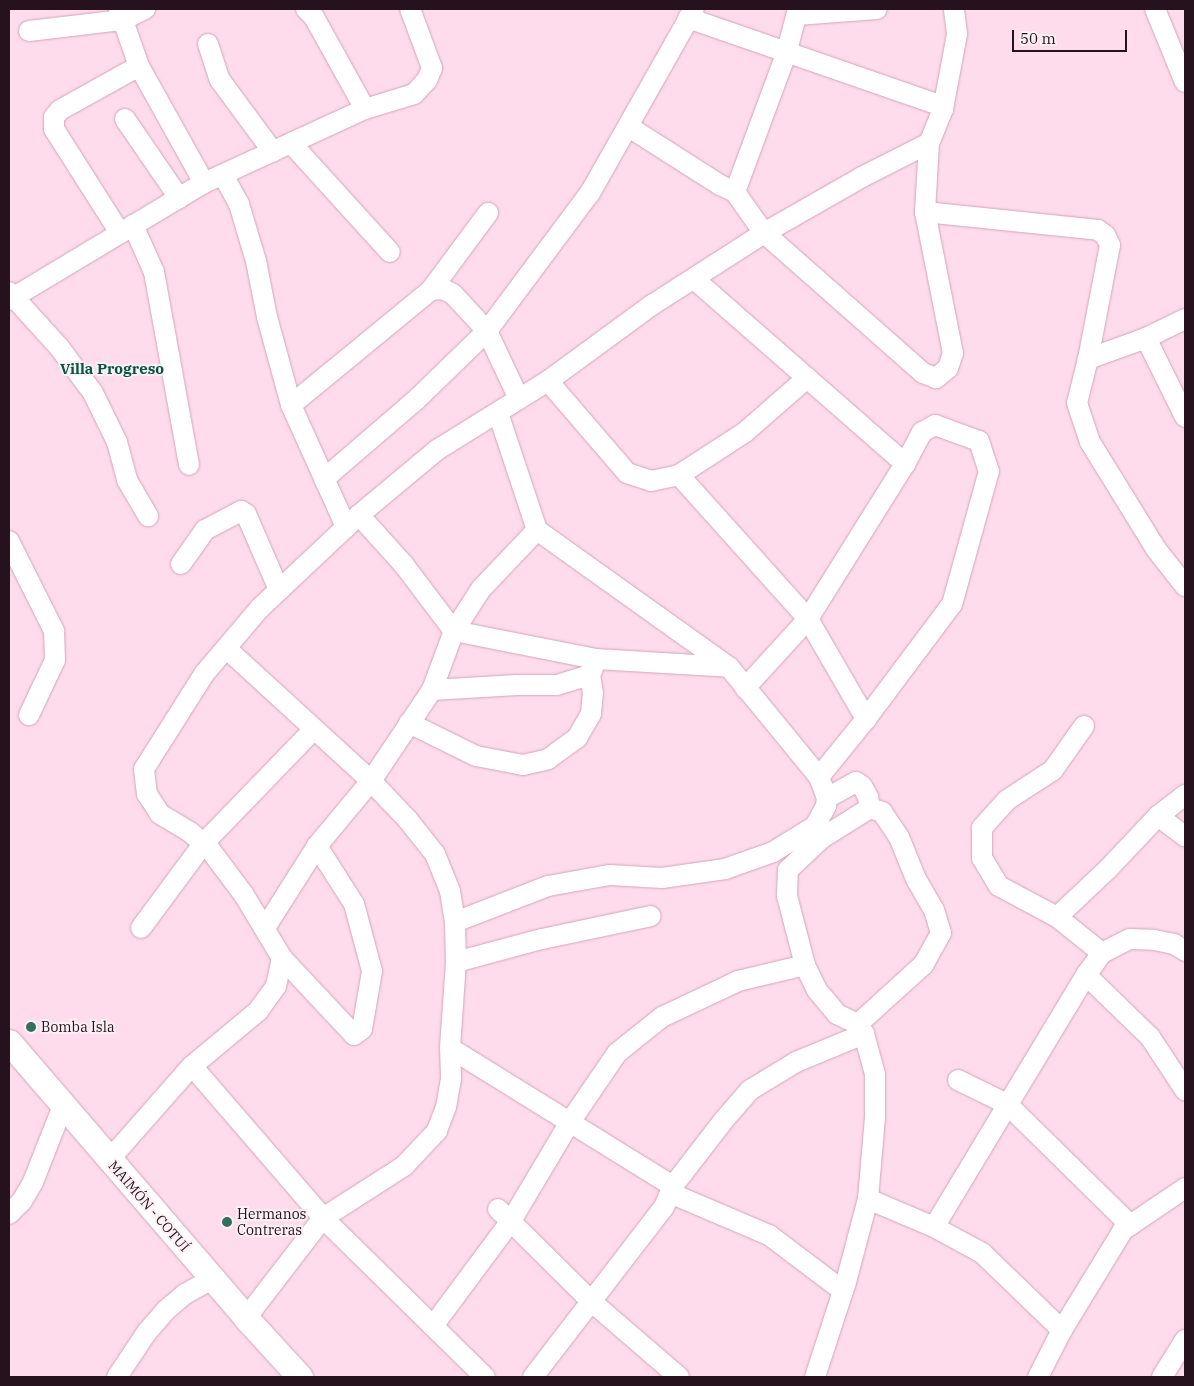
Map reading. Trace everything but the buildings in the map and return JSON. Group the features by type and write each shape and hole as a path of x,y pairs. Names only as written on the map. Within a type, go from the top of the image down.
{"main road":[{"name":"MAIMÓN - COTUÍ","path":"10,1048 110,1160 246,1318 291,1374"}],"street":[{"path":"29,31 145,9"},
{"path":"306,9 314,17 365,109"},
{"path":"148,516 127,480 117,442 93,393 59,346 10,297 204,183 365,109 414,94 428,80 432,68 410,9"},
{"path":"735,192 786,54 798,12 877,9"},
{"path":"629,128 720,185 735,192 764,233 923,373 936,378 948,368 953,353 925,212 929,143 944,109 957,34 954,9"},
{"path":"1154,9 1185,82"},
{"path":"121,14 139,66 204,183"},
{"path":"324,478 416,400 487,331 590,193 629,128 691,14 786,54 939,105 944,109"},
{"path":"208,44 220,80 273,152"},
{"path":"139,66 60,110 54,117 54,129 127,229 154,272 190,465"},
{"path":"125,118 179,198"},
{"path":"291,143 390,252"},
{"path":"317,846 354,904 372,971 362,1029 354,1035 282,958 265,928 226,870 204,843 160,814 147,794 144,769 204,674 260,608 352,521 437,450 548,381 652,305 764,233 862,177 929,143"},
{"path":"223,175 239,204 256,261 266,317 291,405 324,478 352,521 404,565 454,631 593,667 729,668"},
{"path":"925,212 1098,230 1106,235 1110,245 1088,359 1077,403 1090,442 1156,549 1185,586"},
{"path":"291,405 431,290 488,213"},
{"path":"694,279 904,464"},
{"path":"431,290 443,289 453,294 487,331 519,399"},
{"path":"1088,359 1146,338 1185,319"},
{"path":"1146,338 1185,417"},
{"path":"548,381 627,473 651,481 679,475 744,433 807,378"},
{"path":"455,922 548,886 610,875 662,878 733,866 773,852 814,826 826,806 827,798 819,777 729,668 537,530 498,413"},
{"path":"745,688 808,619 922,432 935,425 979,441 989,470 952,604 866,719 819,777"},
{"path":"679,475 808,619 866,719"},
{"path":"180,564 205,530 241,511 246,514 279,590"},
{"path":"265,928 317,846 370,781 432,690 454,631 481,589 537,530"},
{"path":"9,541 54,631 55,660 29,715"},
{"path":"227,649 370,781 408,820 435,854 450,891 455,922 456,962 450,1048 451,1079 446,1107 437,1132 404,1166 323,1218 246,1318"},
{"path":"432,690 517,685 557,685 593,667"},
{"path":"409,723 476,756 523,765 548,759 578,738 591,714 593,667"},
{"path":"1084,726 1053,770 1007,800 982,828 982,858 999,886 1057,917 1102,953"},
{"path":"141,928 204,843 314,730"},
{"path":"827,798 856,782 862,786 868,797 870,808"},
{"path":"1057,917 1108,869 1158,816 1185,795"},
{"path":"815,1377 843,1291 868,1199 875,1116 875,1074 861,1029 837,1014 817,990 805,965 787,896 788,870 822,838 870,808"},
{"path":"533,1377 664,1207 672,1190 723,1121 750,1090 796,1062 861,1029 923,965 941,933 934,910 916,880 899,837 882,812 870,808"},
{"path":"1158,816 1185,836"},
{"path":"456,962 542,939 651,916"},
{"path":"934,1227 1006,1104 1086,975 1102,953 1130,939 1154,940 1174,944 1185,951"},
{"path":"110,1160 192,1066 258,1011 276,986 282,958"},
{"path":"432,1326 504,1215 617,1053 662,1017 738,981 805,965"},
{"path":"1086,975 1150,1037 1185,1090"},
{"path":"450,1048 570,1122 672,1190 769,1235 843,1291"},
{"path":"192,1066 323,1218 485,1377"},
{"path":"958,1080 1006,1104 1130,1225"},
{"path":"9,1214 22,1201 33,1182 63,1106"},
{"path":"1045,1375 1062,1330 1123,1230 1185,1188"},
{"path":"868,1199 934,1227 982,1253 1062,1330"},
{"path":"504,1215 592,1302 679,1377"},
{"path":"117,1377 147,1332 166,1310 185,1294 212,1279"},
{"path":"1162,1377 1185,1340"}],"place":[{"name":"Bomba Isla","path":"31,1027"},
{"name":"Hermanos Contreras","path":"227,1222"}],"district":[{"name":"Villa Progreso","path":"112,369"}]}
